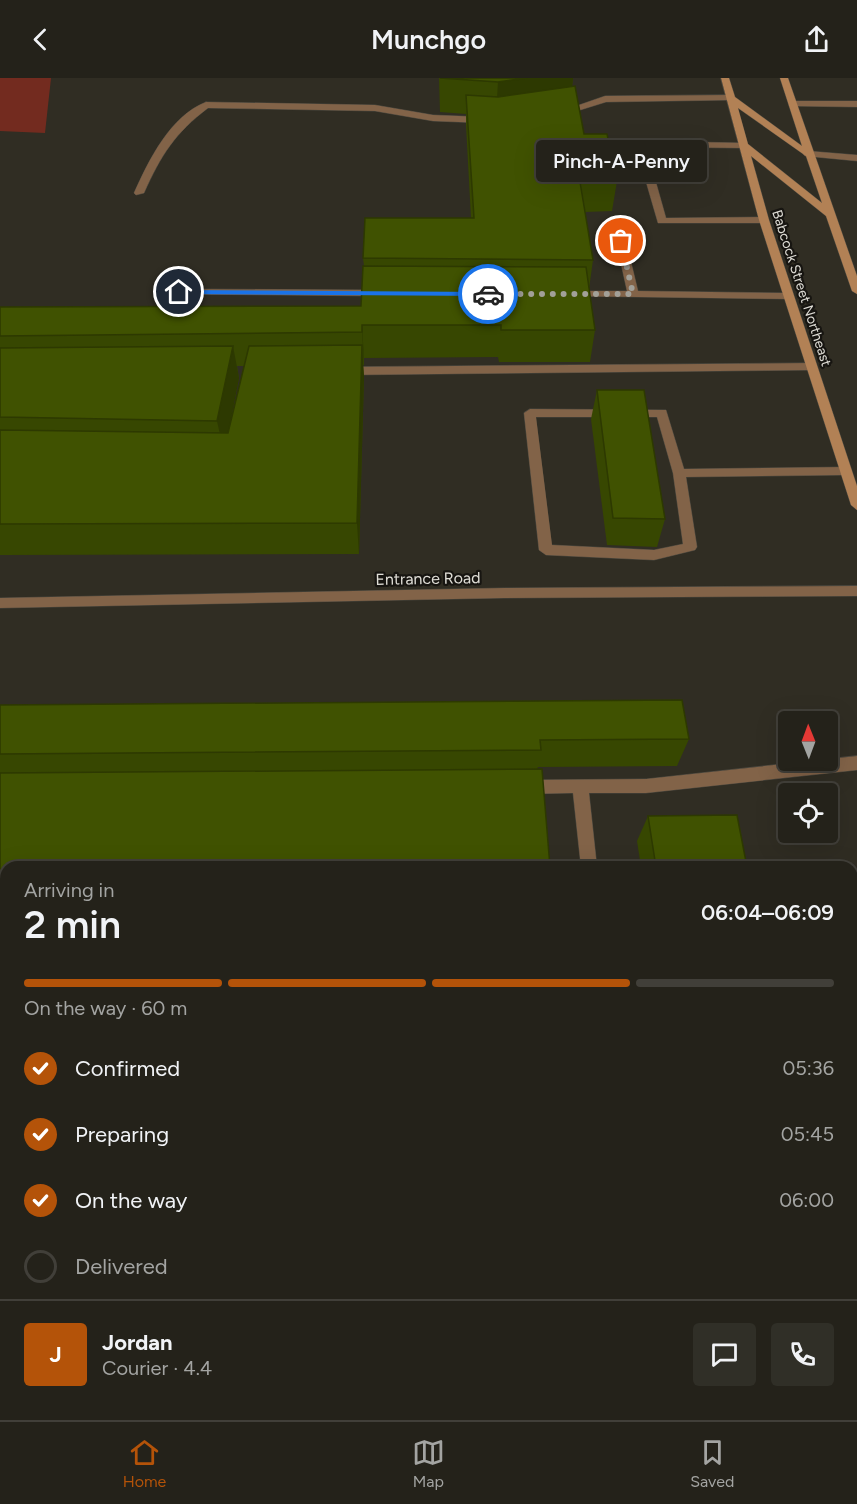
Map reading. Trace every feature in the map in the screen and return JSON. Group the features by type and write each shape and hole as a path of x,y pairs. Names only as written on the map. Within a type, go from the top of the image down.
{"main road":[{"name":"Babcock Street Northeast","path":"725,78 764,220 857,505"},
{"path":"784,78 808,154 857,291"},
{"path":"730,98 808,154"},
{"path":"742,145 829,214"}],"street":[{"path":"549,114 570,111 605,99 730,98"},
{"path":"792,104 857,104"},
{"path":"139,193 160,147 184,121 206,105 375,108 433,118 496,121"},
{"path":"742,145 640,144 662,221 764,220"},
{"path":"808,154 857,158"},
{"path":"621,241 633,294"},
{"path":"179,292 394,293"},
{"path":"561,294 789,296"},
{"path":"332,371 812,367"},
{"path":"530,413 662,413 679,473 690,547 654,555 546,550 530,413"},
{"path":"679,473 846,471"},
{"name":"Entrance Road","path":"0,603 595,591 857,591"},
{"path":"509,787 646,786 857,763"},
{"path":"580,786 588,861"}],"shaded area":[{"path":"0,78 51,78 45,133 0,131"}],"building":[{"path":"440,78 527,78 498,82"},
{"path":"575,86 584,134 607,134 617,181 580,182 593,260 363,258 365,218 474,218 466,95 498,97"},
{"path":"363,266 586,267 595,330 501,330 501,325 362,325 362,332 0,336 0,307 361,306"},
{"path":"362,345 357,523 0,524 0,430 228,433 249,346"},
{"path":"233,346 217,421 0,417 0,348"},
{"path":"597,390 644,390 665,519 613,518"},
{"path":"682,700 689,739 540,740 541,750 0,754 0,705"},
{"path":"542,769 550,861 0,861 0,773"},
{"path":"737,815 746,861 655,861 648,816"}],"way so far":[{"path":"488,294 633,294 621,241"}],"place":[{"name":"Pinch-A-Penny","path":"621,241"}],"route":[{"path":"179,292 488,294"}]}
